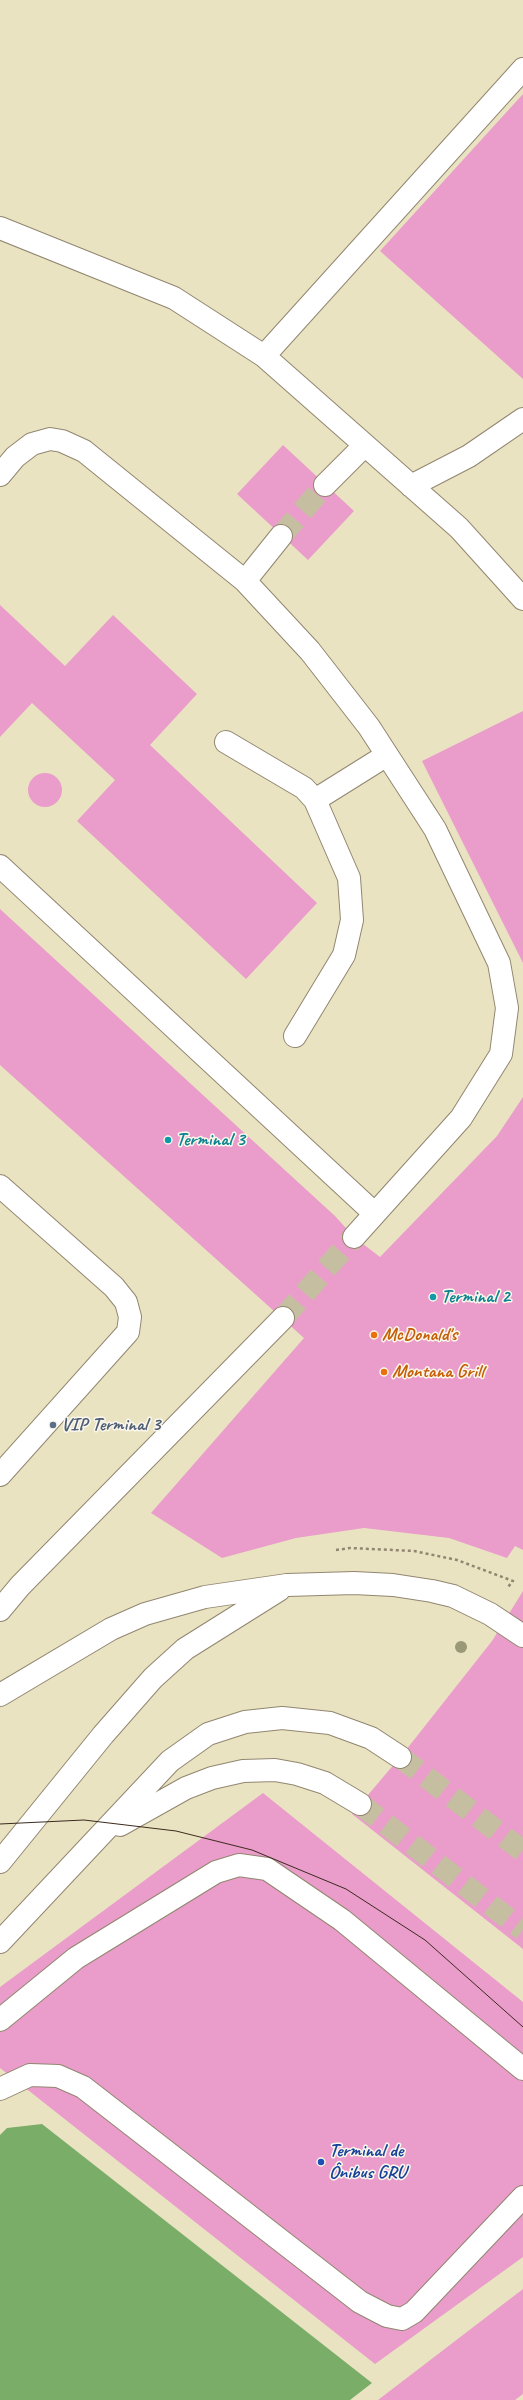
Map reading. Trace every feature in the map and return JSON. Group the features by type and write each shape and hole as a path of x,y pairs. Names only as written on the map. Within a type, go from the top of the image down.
{"street":[{"path":"264,356 523,69"},
{"path":"0,228 174,298 264,356 364,446 460,528 523,599"},
{"path":"411,486 469,456 523,419"},
{"path":"0,475 15,458 32,444 50,439 62,441 84,451 245,581 310,651 369,727 435,829 499,963 507,1008 501,1054 461,1118 374,1212 354,1237"},
{"path":"326,485 364,446"},
{"path":"245,581 281,536"},
{"path":"226,742 304,788 315,800 349,878 352,920 344,954 295,1036"},
{"path":"315,800 387,755"},
{"path":"0,866 374,1212"},
{"path":"0,1186 114,1287 126,1302 130,1317 128,1332 0,1475"},
{"path":"0,1610 20,1586 283,1318"},
{"path":"0,1695 111,1629 145,1614 205,1597 287,1585 393,1585 432,1591 453,1596 490,1614 523,1636"},
{"path":"0,1862 103,1735 154,1678 184,1649 287,1585"},
{"path":"0,1942 102,1836 170,1761 208,1734 245,1722 282,1718 330,1723 371,1738 400,1757"},
{"path":"102,1836 186,1788 212,1778 243,1770 275,1770 297,1774 325,1783 360,1804"},
{"path":"0,2020 76,1958 216,1872 239,1865 266,1869 342,1920 523,2069"},
{"path":"0,2089 30,2075 58,2076 83,2087 360,2302 387,2316 402,2319 414,2312 523,2197"}],"green space":[{"path":"42,2124 372,2383 350,2400 0,2400 0,2135 7,2128"}],"building":[{"path":"523,94 523,379 380,251"},
{"path":"283,445 354,511 308,560 237,494"},
{"path":"0,605 65,666 113,615 197,694 150,745 317,903 246,979 77,821 115,780 32,703 0,737"},
{"path":"523,711 523,963 422,761"},
{"path":"48,773 55,775 60,780 62,790 60,800 55,805 42,807 35,805 30,800 28,787 30,780 35,775"},
{"name":"Terminal 2","path":"0,909 335,1216 354,1237 380,1257 497,1136 523,1097 523,1550 515,1546 507,1558 449,1538 364,1528 296,1538 222,1558 151,1513 304,1338 0,1065"},
{"path":"523,1591 523,1949 352,1814 406,1750 492,1641"},
{"name":"Terminal de Ônibus GRU","path":"263,1793 523,2002 523,2257 375,2364 0,2068 0,1987"},
{"path":"523,2289 523,2394 515,2400 378,2400"}],"tunnel":[{"path":"281,536 325,485"},
{"path":"283,1318 354,1237"},
{"path":"400,1757 523,1851"},
{"path":"360,1804 523,1930"}],"tram line":[{"path":"0,1824 84,1820 176,1831 252,1850 346,1889 425,1940 523,2027"}],"place":[{"name":"Terminal 3","path":"168,1140"},
{"name":"Terminal 2","path":"433,1297"},
{"name":"McDonald's","path":"374,1335"},
{"name":"Montana Grill","path":"384,1372"},
{"name":"VIP Terminal 3","path":"53,1425"},
{"name":"Terminal de Ônibus GRU","path":"321,2162"}]}
